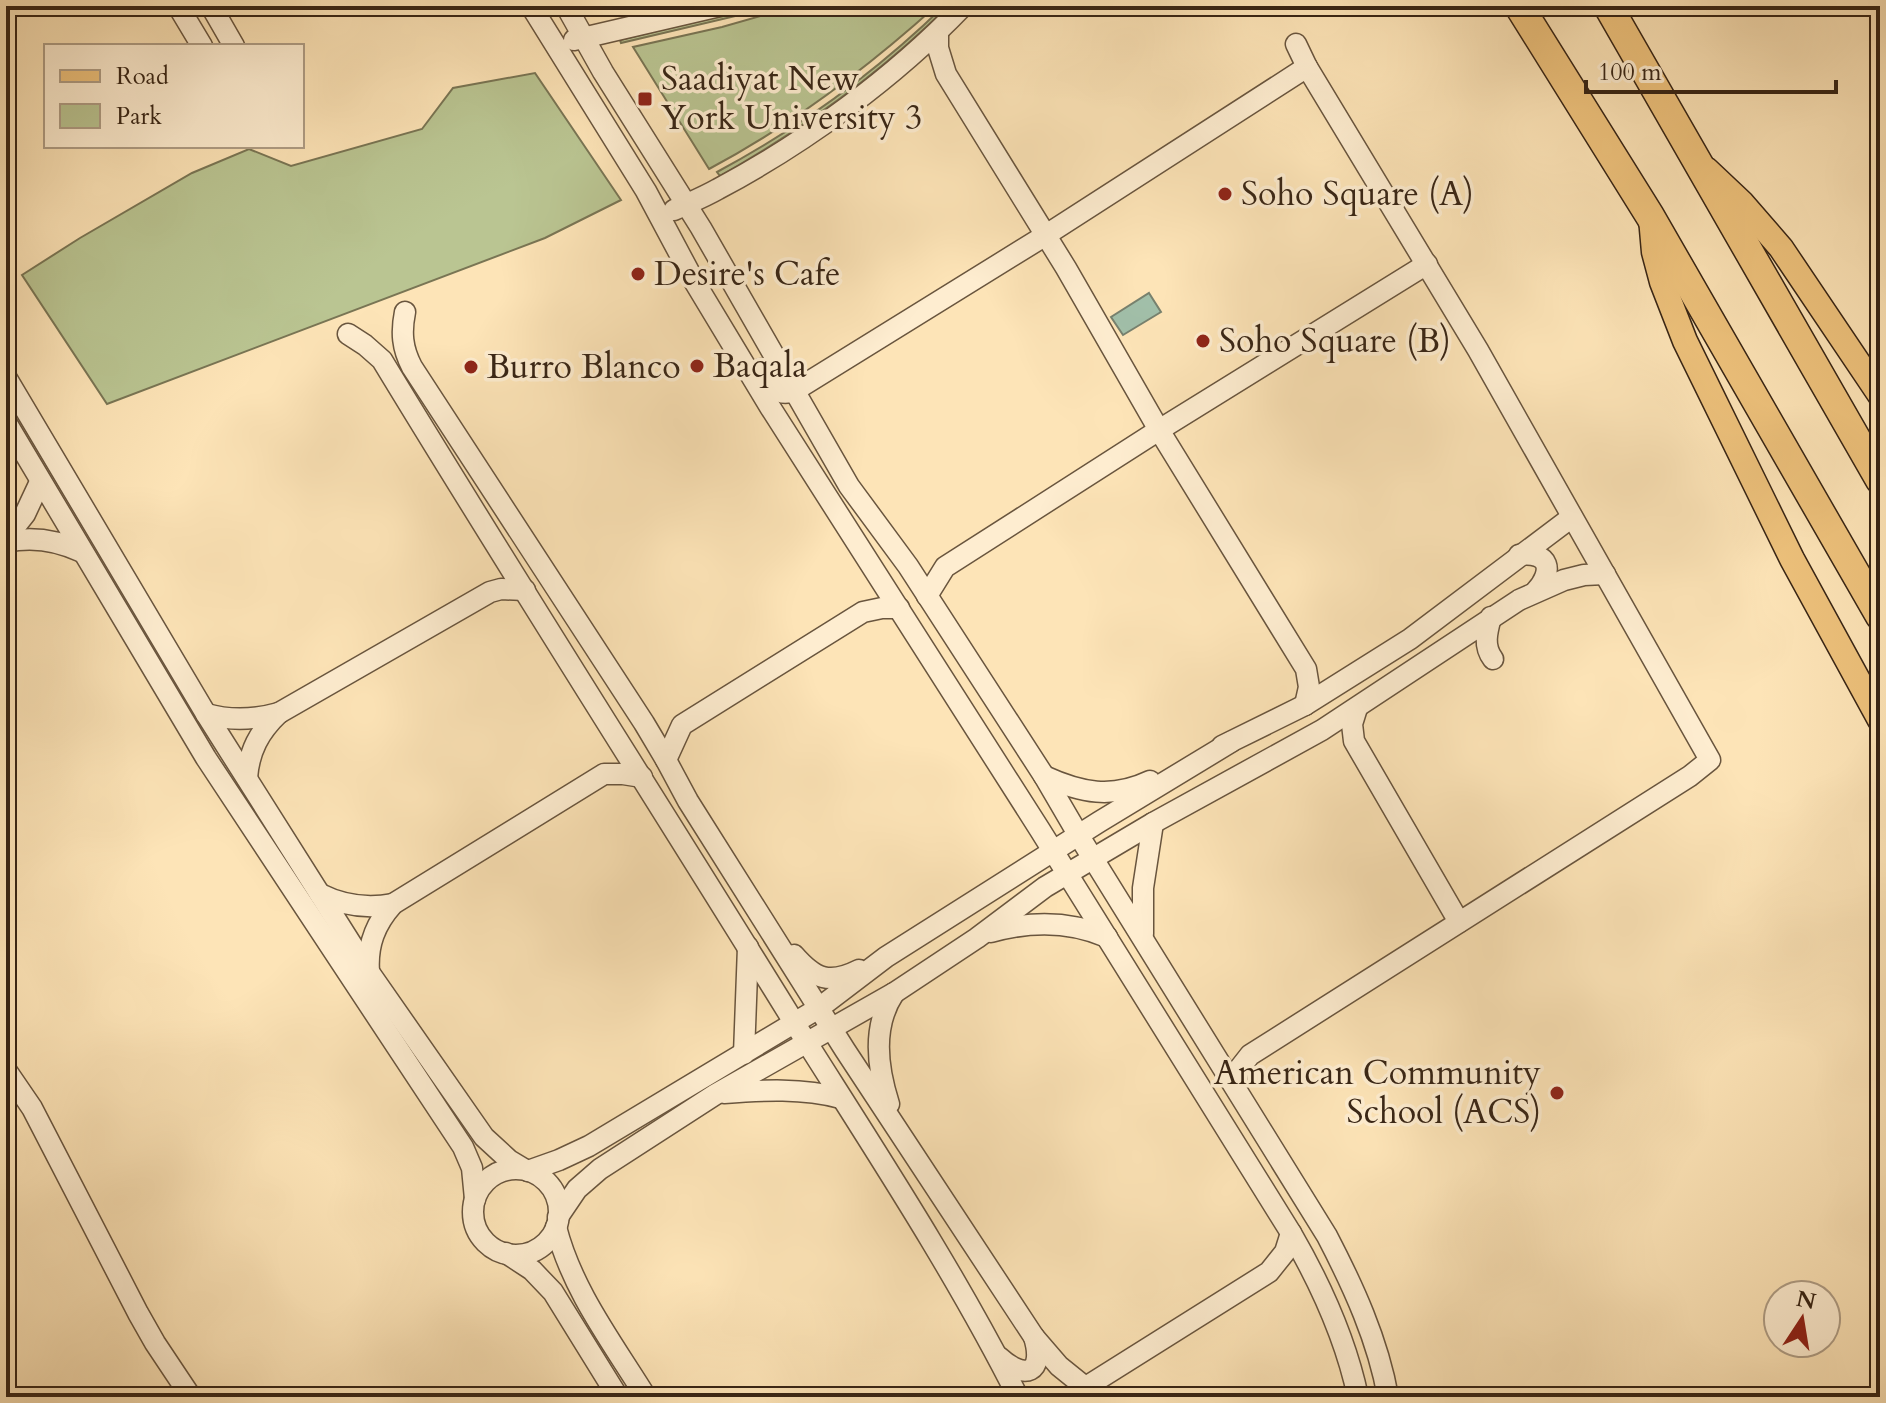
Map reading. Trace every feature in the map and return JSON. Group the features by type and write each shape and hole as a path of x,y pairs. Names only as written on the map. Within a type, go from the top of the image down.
{"highway":[{"path":"1519,6 1650,216 1880,616"},
{"path":"1608,6 1880,480"}],"main road":[{"path":"1697,161 1742,203 1781,248 1880,395"},
{"path":"1650,216 1654,252 1662,282 1685,341 1792,559 1880,720"}],"street":[{"path":"178,6 201,44"},
{"path":"211,6 233,44"},
{"path":"531,6 646,191 694,281 770,407 1291,1233 1311,1270 1341,1340 1358,1397"},
{"path":"566,6 705,235 849,486 908,566 1044,776 1327,1236 1378,1354 1388,1397"},
{"path":"555,45 720,6"},
{"path":"659,217 718,189 797,142 907,59 963,6"},
{"path":"938,32 938,48 946,74 1306,669 1309,687 1305,705"},
{"path":"1235,1086 1239,1069 1250,1055 1690,776 1710,760 1478,350 1296,44"},
{"path":"907,59 933,63 946,74"},
{"path":"694,281 717,298 772,386 783,394 794,391 1046,235 1307,67"},
{"path":"927,596 945,567 1427,264"},
{"path":"405,312 402,336 412,367 644,723 688,801 901,1135 1034,1337 1077,1392 1269,1272 1285,1252 1291,1233"},
{"path":"348,334 382,360 945,1266 1018,1397"},
{"path":"6,377 206,714 369,972 484,1137 509,1160 546,1181 552,1188 559,1207 557,1222 567,1263 582,1296 646,1397"},
{"path":"770,407 793,414 827,463 849,486"},
{"path":"6,422 206,758 463,1147 474,1178 475,1199"},
{"path":"6,540 25,514 40,482"},
{"path":"1044,776 1079,790 1115,792 1134,788 1231,742 1305,705 1435,621 1572,517"},
{"path":"6,540 43,539 82,552"},
{"path":"490,592 501,552"},
{"path":"1519,555 1537,555 1545,561 1547,576 1536,591"},
{"path":"908,566 945,567"},
{"path":"506,1253 527,1253 551,1236 570,1198 587,1178 716,1094 894,993 1066,874 1322,730 1491,617 1536,591 1570,578 1605,574"},
{"path":"863,612 873,596 879,577"},
{"path":"247,778 255,742 279,713 490,592 525,590"},
{"path":"666,760 682,725 863,612 899,608"},
{"path":"1456,641 1467,642 1490,654 1487,638 1491,617"},
{"path":"1306,669 1323,678 1342,682"},
{"path":"1357,708 1352,724 1354,741 1459,922"},
{"path":"206,714 243,720 279,713"},
{"path":"644,723 682,725"},
{"path":"1322,730 1354,741"},
{"path":"604,774 617,737"},
{"path":"618,1397 553,1292 532,1270 488,1244 476,1228 473,1209 479,1189 503,1171 526,1170 559,1160 589,1146 744,1054 819,1008 886,957 1052,850 1231,742"},
{"path":"369,972 372,935 393,904 604,774 642,777"},
{"path":"1143,938 1143,888 1153,823"},
{"path":"320,894 356,906 393,904"},
{"path":"762,919 806,969 825,978 846,977 886,957"},
{"path":"977,938 1008,928 1042,924 1082,928 1107,937"},
{"path":"744,1054 748,947"},
{"path":"894,993 883,1014 878,1061 901,1135"},
{"path":"1213,1053 1231,1057 1250,1055"},
{"path":"6,1070 32,1108 138,1313 191,1397"},
{"path":"716,1094 787,1090 841,1098"},
{"path":"1269,1272 1290,1268 1311,1270"},
{"path":"996,1354 1017,1371 1026,1371 1038,1359 1034,1337"}],"green space":[{"path":"758,6 778,6 621,43 620,40"},
{"path":"795,6 936,6 827,95 770,134 709,169 633,47 722,27"},
{"path":"944,6 948,6 895,55 840,99 751,158 720,176 717,172 836,97 892,53"},
{"path":"535,73 621,200 545,238 107,404 22,275 192,173 249,149 291,166 422,129 453,88"}],"shaded area":[{"path":"1149,293 1161,312 1123,335 1111,317"}],"place":[{"name":"Saadiyat New York University 3","path":"645,99"},
{"name":"Soho Square (A)","path":"1225,194"},
{"name":"Desire's Cafe","path":"638,274"},
{"name":"Soho Square (B)","path":"1203,341"},
{"name":"Baqala","path":"697,366"},
{"name":"Burro Blanco","path":"471,367"},
{"name":"American Community School (ACS)","path":"1557,1093"}]}
